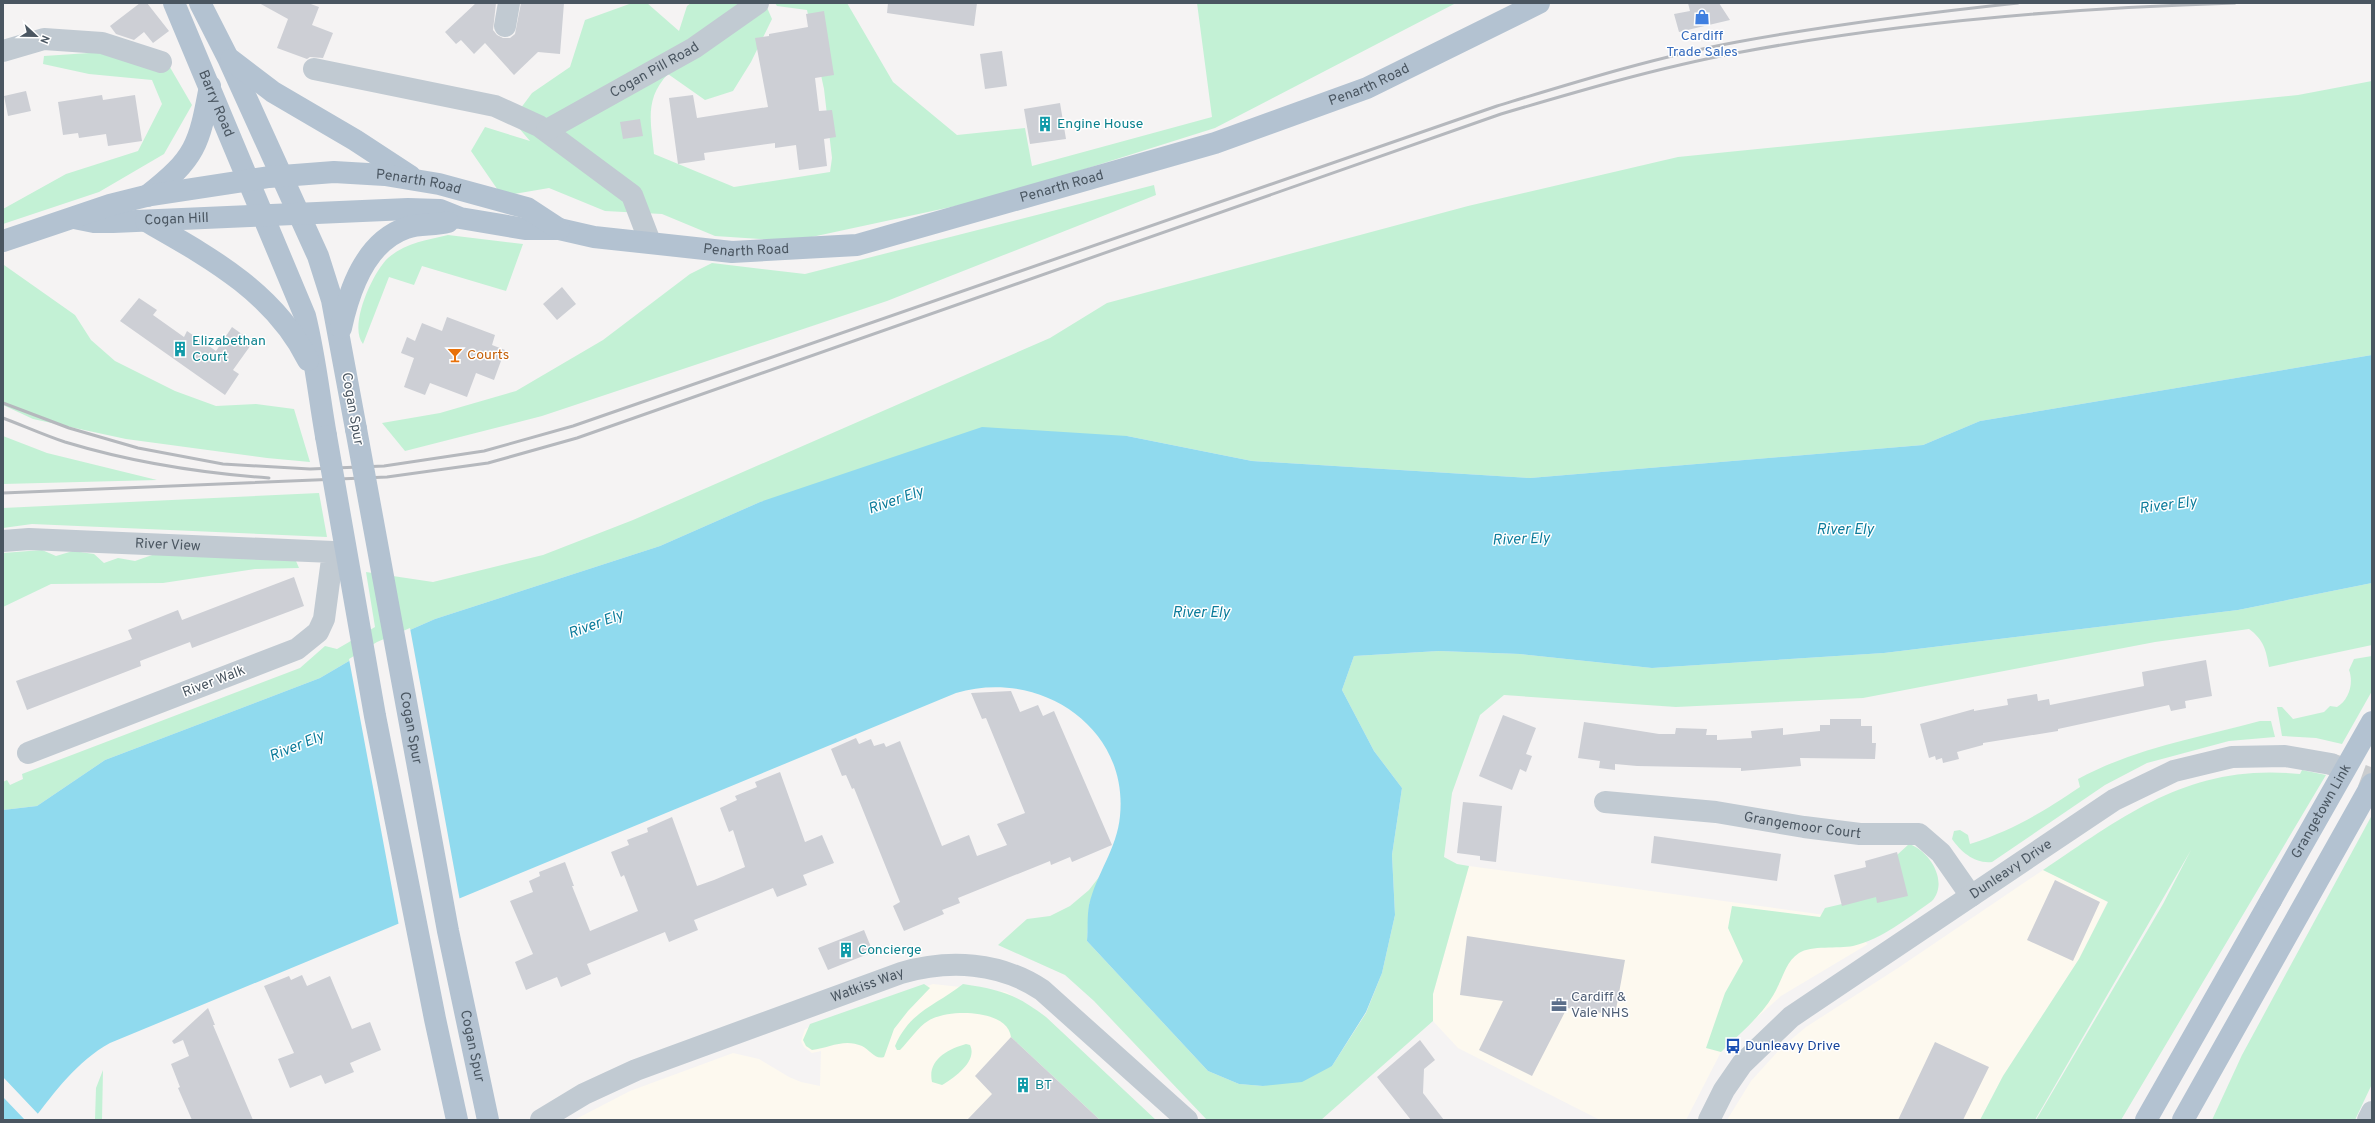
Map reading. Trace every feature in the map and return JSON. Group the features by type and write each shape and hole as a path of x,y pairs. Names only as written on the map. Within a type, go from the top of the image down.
{"main road":[{"name":"Barry Road","path":"174,3 210,86 267,178 279,209"},
{"name":"Barry Road","path":"200,3 228,58 267,178 279,209"},
{"name":"Penarth Road","path":"279,209 440,210 460,218 525,229 559,229 594,237 732,252 857,245 1215,143 1367,88 1539,3"},
{"path":"228,58 273,92 355,140 414,179"},
{"path":"146,196 175,174 194,147 203,120 210,86"},
{"name":"Penarth Road","path":"267,178 334,172 414,179 527,208 559,229"},
{"name":"Cogan Hill","path":"3,241 42,226 74,218 110,205 146,196 267,178"},
{"path":"279,209 312,343 314,371 375,716 434,1019 457,1120"},
{"name":"Cogan Hill","path":"74,218 94,222 145,221 279,209"},
{"name":"Cogan Spur","path":"279,209 327,280 339,335 447,923 475,1065 488,1120"},
{"path":"339,335 346,303 357,275 370,255 384,241 404,228 420,225 438,225 460,218"},
{"path":"145,221 224,267 255,290 288,325 314,371"},
{"name":"Grangetown Link","path":"2146,1120 2372,722"},
{"path":"2183,1120 2372,784"},
{"path":"2190,1120 2208,1076"}],"street":[{"path":"505,26 509,3"},
{"name":"Cogan Pill Road","path":"547,130 694,48 758,3"},
{"path":"3,51 44,39 102,43 161,62"},
{"path":"314,69 495,106 547,130 632,194 650,242"},
{"name":"River View","path":"3,542 37,540 333,552"},
{"name":"River Walk","path":"28,754 297,649 318,632 324,619 333,552"},
{"name":"Dunleavy Drive","path":"1709,1120 1724,1090 1742,1064 1791,1018 2114,800 2174,771 2206,762 2232,757 2285,756 2331,764"},
{"name":"Grangemoor Court","path":"1605,802 1716,812 1804,827 1860,834 1919,834 1941,853 1972,896"},
{"name":"Watkiss Way","path":"541,1120 584,1094 636,1070 901,972 937,964 972,965 1011,973 1027,980 1042,990 1187,1120"},
{"path":"2368,1120 2372,1112"}],"shaded area":[{"path":"1469,866 1832,916 1868,944 1781,996 1744,1029 1721,1052 1686,1120 1600,1120 1458,1048 1433,1021 1433,994"},
{"path":"2043,870 2108,901 2079,959 2003,1076 1980,1120 1727,1120 1751,1081 1780,1049 1806,1027 1898,968"},
{"path":"933,984 1006,992 1039,1012 1148,1120 574,1120 630,1091 733,1053 759,1059 789,1077 801,1082 820,1086 821,1051 812,1053 804,1047 801,1041 805,1029"}],"green space":[{"path":"632,3 647,3 679,31 687,6 691,3 765,3 772,19 751,62 733,91 705,100 668,74 660,83 652,102 651,122 654,154 734,187 830,172 832,158 824,89 807,10 777,6 775,3 847,3 893,82 957,135 1025,128 1032,166 1212,117 1197,3 1456,3 1215,128 993,198 793,241 715,236 662,214 605,211 549,188 502,196 471,151 485,127 530,141 512,120 532,93 570,67 585,20"},
{"path":"104,52 164,57 192,105 164,154 99,192 3,224 3,209 66,174 138,151 162,104 152,80 89,74 43,64 44,56"},
{"path":"2372,81 2372,355 1980,421 1923,445 1530,478 1252,461 1127,436 760,502 660,546 435,619 378,644 320,678 105,760 37,806 3,810 3,782 7,780 10,785 23,779 22,774 300,668 325,646 337,649 375,627 366,572 433,582 543,555 633,520 1050,338 1107,303 1468,206 1678,157 2298,95"},
{"path":"1154,185 1156,195 887,301 542,416 405,451 382,423 440,413 516,391 603,340 690,274 712,263 805,274"},
{"path":"448,235 523,244 506,291 422,266 414,285 389,277 363,344 359,336 358,325 360,313 364,300 382,265 388,258 409,245"},
{"path":"4,265 75,315 91,340 115,361 175,391 216,406 256,404 294,409 310,462 267,458 126,439 33,419 3,405"},
{"path":"3,436 47,453 157,480 3,484"},
{"path":"319,493 327,537 32,524 3,528 3,508"},
{"path":"42,550 56,556 73,551 94,554 104,563 118,558 135,561 158,553 296,561 299,568 255,569 163,583 51,584 3,607 3,553"},
{"path":"2372,583 2372,645 2269,667 2264,646 2258,637 2249,629 2155,642 1863,698 1676,707 1504,695 1480,715 1452,793 1444,857 1457,864 1469,866 1433,994 1433,1021 1321,1120 1207,1120 1094,1001 1065,975 998,945 1027,919 1050,916 1070,906 1089,890 1099,877 1089,905 1087,941 1208,1071 1239,1084 1263,1086 1332,1066 1366,1013 1382,973 1395,915 1392,855 1402,788 1374,751 1342,690 1354,656 1439,651 1520,654 1652,668 1884,653 2238,610"},
{"path":"2372,656 2372,691 2342,744 2316,738 2282,736 2277,707 2282,707 2293,719 2324,712 2330,706 2337,707 2345,700 2351,686 2349,670 2354,659"},
{"path":"2260,721 2271,721 2275,737 2229,741 2147,763 2105,785 1992,862 1974,859 1964,853 1952,839 1954,831 1960,830 1968,835 1970,844 2014,826 2040,813 2080,787 2078,779 2122,759 2167,745"},
{"path":"2302,770 2326,775 2121,1120 2036,1120 2163,904 2191,850 2035,1120 1980,1120 2003,1076 2079,959 2108,902 2043,870 2104,829 2162,796 2193,785 2226,776 2261,773 2300,774"},
{"path":"2372,815 2372,1084 2355,1120 2212,1120 2242,1055"},
{"path":"1909,844 1924,853 1935,868 1939,885 1937,893 1932,901 1904,921 1864,943 1847,947 1810,949 1799,953 1786,968 1773,996 1767,1005 1752,1022 1721,1052 1706,1048 1725,993 1743,961 1728,928 1732,906 1820,917 1825,908 1876,896 1897,855"},
{"path":"924,984 930,988 908,1011 894,1029 884,1057 878,1057 862,1046 849,1043 837,1044 812,1050 806,1046 803,1040 810,1024"},
{"path":"963,984 988,988 1008,994 1035,1009 1046,1017 1156,1120 1100,1120 1011,1037 1007,1028 999,1021 988,1016 962,1013 937,1017 924,1024 900,1050 897,1050 895,1046 901,1034 916,1017"},
{"path":"966,1044 970,1045 972,1051 971,1057 964,1068 942,1085 932,1082 931,1074 933,1067 940,1057 952,1049"},
{"path":"103,1070 102,1120 95,1120 96,1088"}],"water":[{"name":"River Ely","path":"2372,355 2372,583 2238,610 1884,653 1652,668 1520,654 1439,651 1354,656 1342,690 1374,751 1402,788 1392,855 1395,915 1382,973 1366,1012 1332,1066 1302,1082 1263,1086 1239,1084 1208,1071 1087,941 1089,905 1096,883 1115,839 1120,816 1119,784 1110,755 1094,731 1072,711 1046,697 1017,689 987,687 956,693 110,1043 98,1050 67,1078 33,1120 3,1120 3,810 37,806 105,760 320,678 378,644 435,619 660,546 760,502 982,427 1127,436 1252,461 1530,478 1923,445 1980,421"}],"pier":[{"path":"410,628 460,901 399,926 349,659 377,642"},
{"path":"3,1077 39,1115 35,1120 25,1120 3,1097"}],"building":[{"path":"140,3 147,3 169,31 153,43 144,32 134,40 116,34 110,26"},
{"path":"259,3 308,3 319,7 312,25 333,33 323,58 310,57 307,59 277,48 288,19"},
{"path":"476,3 496,3 493,30 497,35 503,38 510,38 515,34 521,3 564,3 560,54 538,52 514,75 485,43 474,54 461,40 456,44 445,32"},
{"path":"888,3 977,3 974,26 887,13"},
{"name":"Cardiff Trade Sales","path":"1688,3 1719,3 1730,20 1679,32 1674,14 1690,11"},
{"path":"824,11 834,75 815,78 819,111 832,110 836,137 824,139 827,166 799,170 796,145 775,148 775,143 704,153 705,160 678,164 669,98 693,95 697,118 768,107 755,38 808,27 806,14"},
{"path":"1002,51 1007,86 985,89 980,54"},
{"path":"26,91 31,111 8,116 4,96"},
{"path":"102,95 103,100 135,95 142,141 108,146 106,134 79,138 78,133 63,135 58,102"},
{"name":"Engine House","path":"1060,103 1066,139 1030,144 1024,109"},
{"path":"640,119 643,136 623,139 620,122"},
{"path":"562,287 576,304 557,320 543,304"},
{"name":"Elizabethan Court","path":"139,298 157,310 153,315 184,337 187,331 216,351 232,327 253,342 233,370 239,374 225,395 120,321"},
{"name":"Courts","path":"447,317 495,335 492,345 505,350 494,380 476,373 467,397 430,383 425,395 404,387 414,358 401,353 407,337 415,341 422,323 442,331"},
{"path":"294,577 304,606 192,648 190,642 140,661 141,666 27,710 16,681 132,639 128,630 178,610 182,620"},
{"path":"2206,660 2212,696 2185,701 2186,708 2171,711 2169,705 2058,729 2058,731 1983,743 1983,745 1957,752 1959,759 1943,763 1942,758 1936,760 1935,756 1929,758 1920,724 1974,709 1974,711 2008,705 2007,699 2037,694 2038,701 2049,699 2050,705 2144,686 2142,672"},
{"path":"1011,691 1020,712 1038,705 1043,716 1054,711 1112,845 1072,862 1070,857 1051,865 1050,861 958,898 960,903 942,910 944,914 904,931 893,906 900,902 854,788 852,789 846,775 842,776 831,749 856,738 859,744 871,739 874,746 884,743 886,747 900,741 942,846 969,835 977,856 1007,845 997,824 1025,813 986,718 982,719 971,693"},
{"path":"1503,715 1536,728 1526,754 1532,756 1526,772 1520,769 1512,790 1479,776"},
{"path":"1830,719 1861,719 1861,726 1872,726 1872,743 1876,743 1875,759 1800,758 1801,766 1741,771 1741,768 1637,766 1615,764 1615,770 1599,768 1600,761 1578,758 1584,722 1659,734 1675,734 1676,728 1707,729 1706,735 1717,735 1717,740 1752,738 1751,731 1783,728 1783,735 1820,731 1820,725 1830,725"},
{"path":"780,772 805,842 822,835 834,863 803,875 807,885 777,897 773,888 694,920 698,930 669,942 665,932 587,964 591,974 561,987 557,977 526,990 515,962 533,954 510,901 533,892 529,881 540,876 539,872 565,862 574,886 572,886 590,931 638,911 624,875 621,877 611,852 629,845 627,840 648,832 647,828 672,817 697,886 714,880 745,867 733,830 729,832 720,808 737,800 735,796 757,787 755,782"},
{"path":"1463,802 1502,806 1496,862 1480,860 1480,856 1457,853"},
{"path":"1654,836 1781,854 1777,881 1651,863"},
{"path":"1897,852 1908,896 1877,903 1876,897 1842,906 1834,875 1866,867 1865,861"},
{"path":"2055,880 2100,902 2073,961 2027,940"},
{"name":"Concierge","path":"864,930 873,952 828,970 818,948"},
{"name":"Cardiff & Vale NHS","path":"1467,936 1625,960 1615,1015 1567,1008 1532,1076 1479,1050 1503,1001 1460,995"},
{"path":"302,975 307,986 330,976 352,1029 370,1022 381,1050 350,1063 354,1072 325,1084 321,1075 290,1088 278,1059 294,1053 264,986 289,976 291,980"},
{"path":"208,1008 215,1025 213,1025 253,1120 192,1120 178,1088 180,1087 171,1064 189,1056 183,1040 174,1044 172,1041"},
{"name":"BT","path":"1011,1037 1100,1120 967,1120 992,1094 975,1076"},
{"path":"1420,1040 1435,1060 1424,1069 1423,1093 1444,1120 1411,1120 1377,1077"},
{"path":"1935,1042 1989,1067 1963,1120 1898,1120"}],"tunnel":[{"path":"2331,764 2372,779"}],"railway":[{"path":"3,403 69,428 138,448 223,464 310,469 384,466 484,451 573,426 1497,106 1586,79 1676,55 1737,42 1877,20 2018,3"},
{"path":"3,493 387,477 488,463 577,438 1501,114 1618,80 1736,53 1798,42 1922,25 2047,13 2172,5 2235,3"},
{"path":"3,418 65,442 140,461 192,470 269,478"}],"place":[{"name":"Cardiff Trade Sales","path":"1702,17"},
{"name":"Engine House","path":"1045,124"},
{"name":"Elizabethan Court","path":"180,349"},
{"name":"Courts","path":"455,355"},
{"name":"Concierge","path":"846,950"},
{"name":"Cardiff & Vale NHS","path":"1559,1005"},
{"name":"Dunleavy Drive","path":"1733,1046"},
{"name":"BT","path":"1023,1085"}]}
